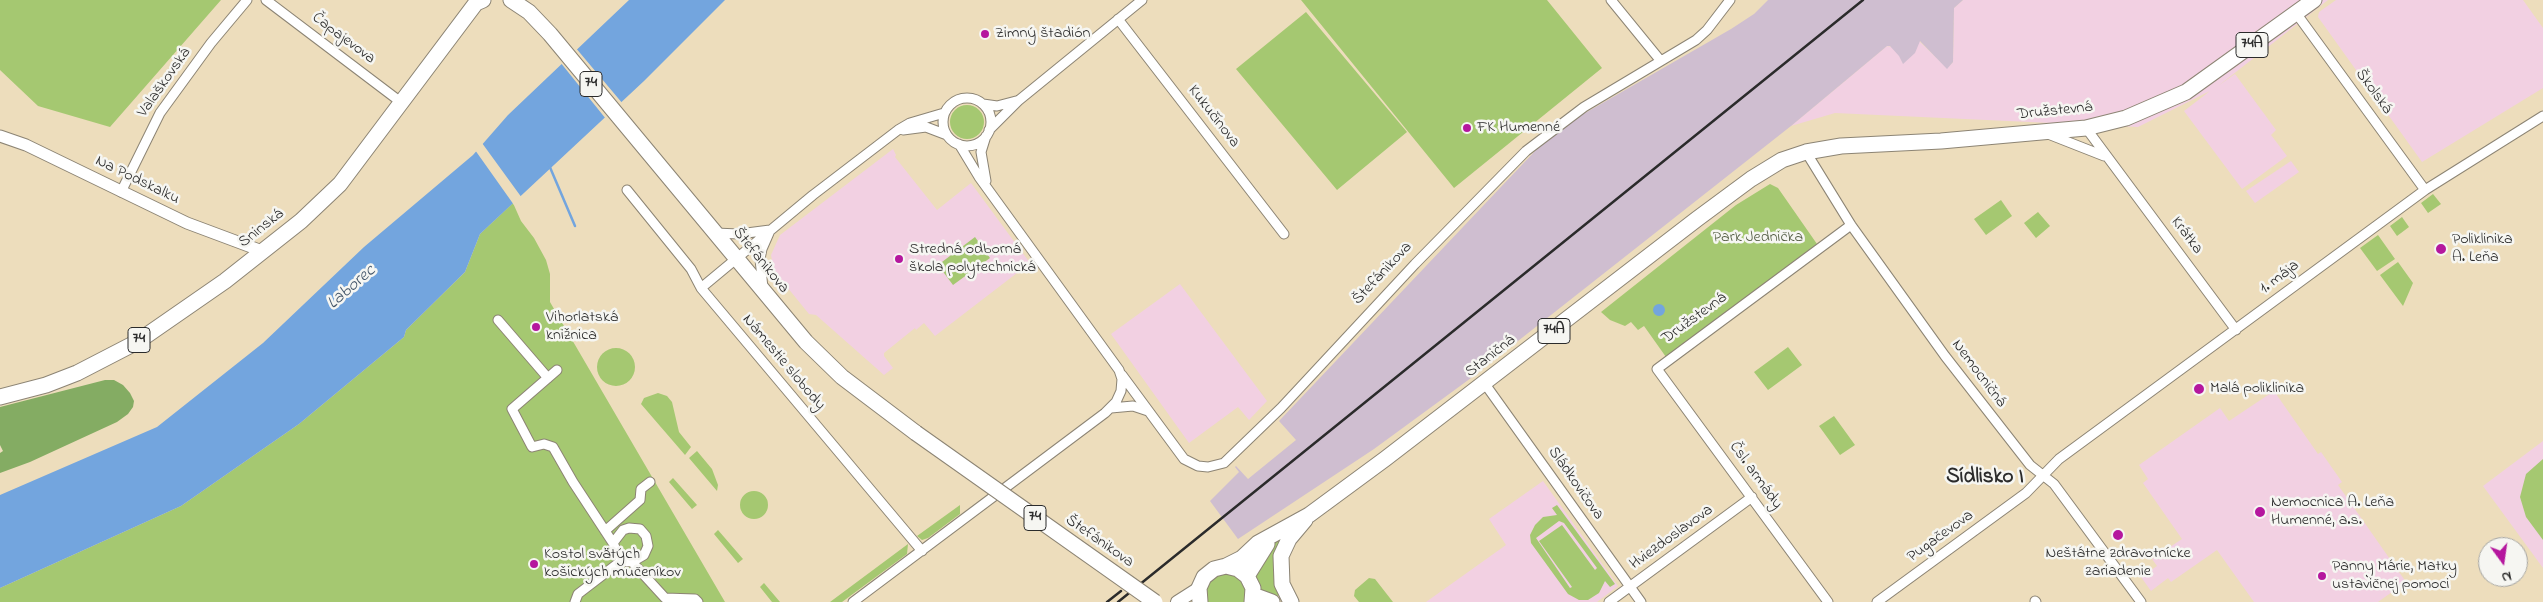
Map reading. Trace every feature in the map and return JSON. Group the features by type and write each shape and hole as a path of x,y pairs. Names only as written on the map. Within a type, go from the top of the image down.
{"main road":[{"name":"74","path":"511,0 529,12"},
{"name":"Družstevná","path":"1768,168 1806,152 1865,144 1941,141 2086,128 2126,118 2174,98 2207,78 2314,0"},
{"name":"Sninská","path":"0,397 62,379 114,355 186,309 321,204 340,184 479,1"},
{"name":"Štefánikova","path":"529,12 550,34 786,321 824,361 916,433 1155,602"},
{"name":"Staničná","path":"1278,531 1309,515 1485,384 1697,219 1768,168"},
{"name":"74A","path":"1291,602 1282,584 1281,556 1289,539 1309,515"},
{"name":"74A","path":"1199,595 1204,577 1210,571 1242,558 1258,543 1278,531"},
{"name":"74A","path":"1247,576 1260,552 1278,531"},
{"path":"1226,566 1238,569 1247,576 1252,585 1253,598 1272,602"},
{"path":"1177,602 1199,595"}],"street":[{"name":"Valaškovská","path":"121,192 160,113 211,43 247,0"},
{"name":"Čapajevova","path":"266,0 402,103"},
{"path":"518,0 529,12"},
{"path":"898,130 926,127 947,135 959,144 974,144 1018,100 1142,0"},
{"path":"1611,0 1660,60"},
{"name":"Štefánikova","path":"959,144 1122,375 1184,459 1190,463 1208,467 1224,463 1232,458 1415,264 1526,152 1584,107 1696,40 1707,30 1730,0"},
{"name":"Školská","path":"2296,13 2425,190"},
{"name":"Kukučínova","path":"1118,19 1284,234"},
{"path":"947,135 943,120 944,113 954,102 961,98 976,99 982,104 990,116 987,133"},
{"path":"982,104 997,106 1018,100"},
{"name":"Štefánikova","path":"701,288 770,230 898,130 910,123 944,113"},
{"name":"1. mája","path":"2044,475 2059,459 2425,190 2543,116"},
{"name":"Krátka","path":"2086,128 2112,160 2236,330"},
{"name":"Krátka","path":"2041,132 2096,151 2112,160"},
{"name":"Štefánikova","path":"987,133 981,152 982,169 988,186"},
{"name":"Na Podskalku","path":"0,136 26,145 187,223 262,251"},
{"name":"Nemocničná","path":"1806,152 1851,225 1957,372 2030,465 2054,484 2141,602"},
{"name":"Námestie slobody","path":"627,190 691,269 701,288 922,551"},
{"name":"Družstevná","path":"1657,370 1851,225"},
{"path":"714,232 739,234 770,230"},
{"path":"764,293 760,259 762,248 770,230"},
{"path":"498,320 548,378"},
{"path":"557,370 512,409 532,448 544,444 553,447 613,543 622,561"},
{"name":"Čsl. armády","path":"1657,370 1828,602"},
{"path":"853,602 1111,408 1121,392 1122,375"},
{"name":"Sládkovičova","path":"1485,384 1641,602"},
{"path":"1111,408 1133,406 1149,411"},
{"name":"Pugačevova","path":"1877,602 2026,493 2044,475"},
{"path":"605,531 640,500 642,489 650,482"},
{"name":"Hviezdoslavova","path":"1609,602 1752,498"},
{"path":"575,602 578,594 622,561 632,562 644,555 648,546 646,536 636,527 623,530 613,543"},
{"path":"632,562 665,598 695,599 698,602"}],"shaded area":[{"path":"1768,0 1963,0 1954,8 1953,62 1947,69 1920,41 1915,53 1903,64 1899,56 1890,46 1887,46 1791,126 1471,378 1374,449 1238,539 1210,501 1239,472 1235,467 1248,479 1296,440 1279,421 1536,150 1573,120 1731,29 1754,14"},
{"path":"1963,0 2328,0 2218,86 2235,74 2276,130 2271,135 2287,156 2242,189 2184,111 2210,91 2138,127 1835,113 1791,126 1887,46 1914,51 1919,41 1947,68 1953,62 1954,8"},
{"path":"2336,0 2523,0 2543,28 2543,88 2422,162 2318,17 2319,12"},
{"name":"Stredná odborná škola polytechnická","path":"893,149 895,157 937,210 971,183 1030,263 935,336 924,323 916,330 915,328 884,353 884,356 893,368 884,375 816,315 809,314 774,271 771,255 780,235"},
{"path":"2291,161 2299,172 2255,203 2246,191"},
{"path":"1180,284 1267,401 1249,420 1238,407 1189,443 1111,334"},
{"name":"Nemocnica A. Leňa Humenné, a.s.","path":"2274,391 2318,454 2321,452 2342,482 2338,485 2406,582 2378,602 2254,602 2217,550 2171,582 2168,578 2151,591 2141,577 2157,566 2152,559 2182,539 2143,483 2148,479 2139,465 2220,408 2229,421"},
{"path":"2543,441 2543,568 2528,548 2528,537 2520,537 2483,486"},
{"path":"1543,481 1618,586 1597,602 1426,602 1506,545 1489,519"}],"green space":[{"path":"0,0 221,0 110,127 38,106 0,70"},
{"name":"FK Humenné","path":"1301,0 1547,0 1602,68 1454,188"},
{"path":"1306,12 1407,132 1337,190 1236,69"},
{"path":"967,105 974,106 979,110 983,115 983,129 979,134 974,138 967,139 960,138 955,134 951,129 950,122 951,115 955,110 960,106"},
{"name":"Park Jednička","path":"1770,184 1778,188 1817,244 1666,357 1644,326 1638,330 1631,322 1625,326 1610,320 1601,312 1736,205"},
{"path":"2433,194 2441,204 2428,213 2421,203"},
{"path":"2001,200 2012,216 1986,235 1974,219"},
{"path":"513,203 521,221 534,238 546,260 550,274 550,302 725,602 0,602 0,588 181,506 299,424 404,337 406,330 465,272 480,234"},
{"path":"2038,212 2050,226 2036,238 2024,223"},
{"path":"2402,217 2409,227 2397,236 2390,226"},
{"path":"2378,235 2395,259 2377,271 2360,248"},
{"path":"975,237 990,258 953,285 938,265"},
{"path":"2398,262 2413,283 2403,306 2380,275"},
{"path":"1788,347 1802,365 1768,390 1754,372"},
{"path":"616,348 623,349 629,354 634,360 634,374 629,380 623,385 616,386 609,385 603,380 598,374 597,367 598,360 603,354 609,349"},
{"path":"105,380 114,380 123,385 130,393 134,401 133,407 128,414 117,422 30,462 0,473 0,453 3,451 0,445 0,407"},
{"path":"658,393 667,396 672,402 679,432 691,447 685,455 641,404 644,398"},
{"path":"1834,416 1855,445 1840,455 1819,426"},
{"path":"697,451 712,469 718,485 717,491 689,458"},
{"path":"2543,459 2543,540 2526,517 2520,497 2526,474"},
{"path":"673,478 697,505 692,509 669,482"},
{"path":"754,491 764,495 768,505 764,515 754,519 744,515 740,505 744,495"},
{"path":"960,505 960,514 928,538 922,540 917,536"},
{"path":"1557,505 1615,584 1610,587 1605,581 1599,593 1588,600 1579,600 1568,594 1531,543 1530,535 1535,525 1543,517 1557,515 1552,508","holes":["1559,521 1564,523 1597,568 1595,570 1562,525 1539,541 1572,587 1570,588 1536,538"]},
{"path":"718,530 743,559 738,563 714,534"},
{"path":"1281,539 1273,570 1279,593 1278,596 1272,597 1263,595 1254,578 1273,544"},
{"path":"908,544 907,554 842,602 830,602"},
{"path":"1227,572 1240,578 1244,584 1246,591 1244,602 1206,602 1205,586 1213,575"},
{"path":"1369,578 1375,579 1393,602 1359,602 1354,596 1355,590"},
{"path":"764,583 780,602 772,602 760,587"}],"water":[{"name":"Laborec","path":"629,0 725,0 644,81 480,234 465,272 406,330 404,337 299,424 181,506 0,588 0,495 157,427 263,343 364,247 473,155 508,115"},
{"path":"1657,304 1661,304 1665,310 1661,316 1657,316 1653,312 1653,308"}],"pier":[{"path":"575,47 623,104 606,119 560,62"},
{"path":"482,143 522,198 514,205 475,150"}],"waterway":[{"path":"549,165 575,226"}],"railway":[{"path":"1118,602 1863,0"},
{"path":"1107,602 1121,591"}],"place":[{"name":"Zimný štadión","path":"985,34"},
{"name":"FK Humenné","path":"1467,128"},
{"name":"Poliklinika A. Leňa","path":"2441,249"},
{"name":"Stredná odborná škola polytechnická","path":"899,259"},
{"name":"Vihorlatská knižnica","path":"536,327"},
{"name":"Malá poliklinika","path":"2199,389"},
{"name":"Nemocnica A. Leňa Humenné, a.s.","path":"2260,512"},
{"name":"Neštátne zdravotnícke zariadenie","path":"2118,535"},
{"name":"Kostol svätých košických mučeníkov","path":"534,564"},
{"name":"Panny Márie, Matky ustavičnej pomoci","path":"2322,576"}],"district":[{"name":"Sídlisko I","path":"1985,479"}]}
